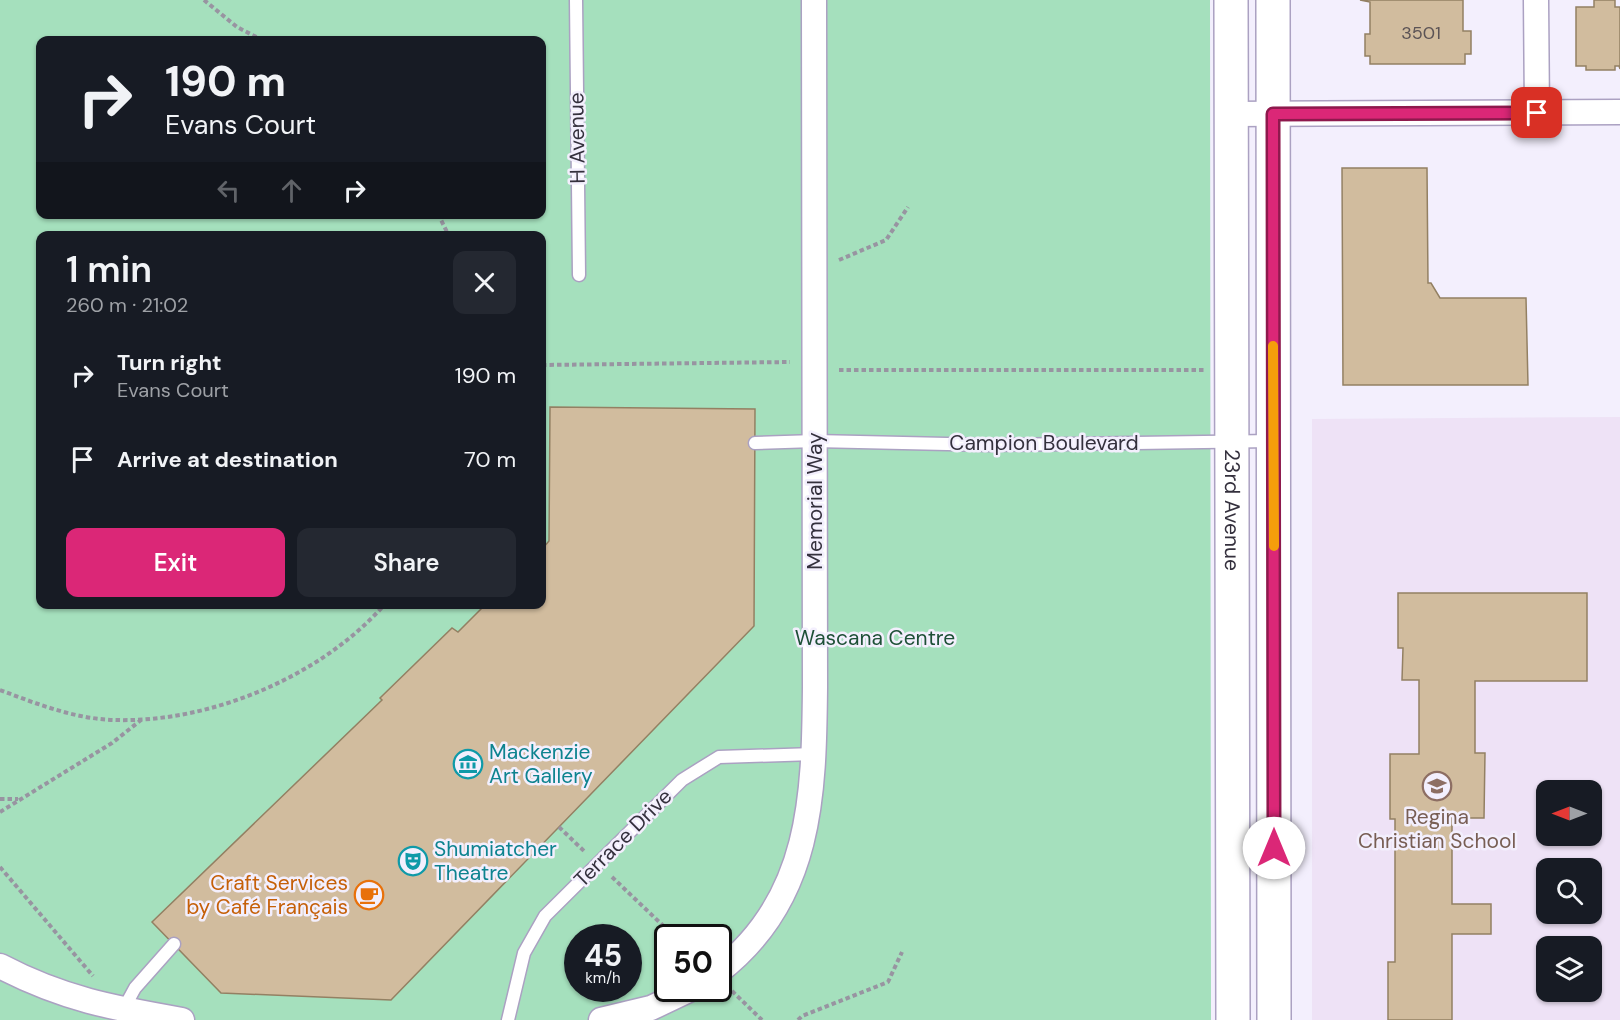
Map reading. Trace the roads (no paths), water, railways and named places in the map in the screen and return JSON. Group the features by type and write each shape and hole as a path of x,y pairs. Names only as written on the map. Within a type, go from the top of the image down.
{"main road":[{"name":"23rd Avenue","path":"1232,0 1233,1020"},
{"name":"23rd Avenue","path":"1273,0 1274,1020"}],"street":[{"name":"Memorial Way","path":"732,966 774,912 792,874 806,833 814,754 815,441 826,360 814,0"},
{"path":"1536,0 1537,113"},
{"path":"1232,114 1620,112"},
{"path":"0,966 63,994 96,1005 182,1020"},
{"path":"601,1020 651,1008 664,1002"}],"lane":[{"name":"H Avenue","path":"576,0 579,275"},
{"name":"Campion Boulevard","path":"755,443 815,441 991,445 1273,441"},
{"name":"Terrace Drive","path":"508,1020 525,953 545,916 682,780 719,757 814,754"},
{"path":"123,1010 135,988 174,944"}],"place":[{"name":"Mackenzie Art Gallery","path":"468,764"},
{"name":"Regina Christian School","path":"1437,786"},
{"name":"Shumiatcher Theatre","path":"413,861"},
{"name":"Craft Services by Café Français","path":"369,895"}],"park label":[{"name":"Wascana Centre","path":"875,638"}]}
